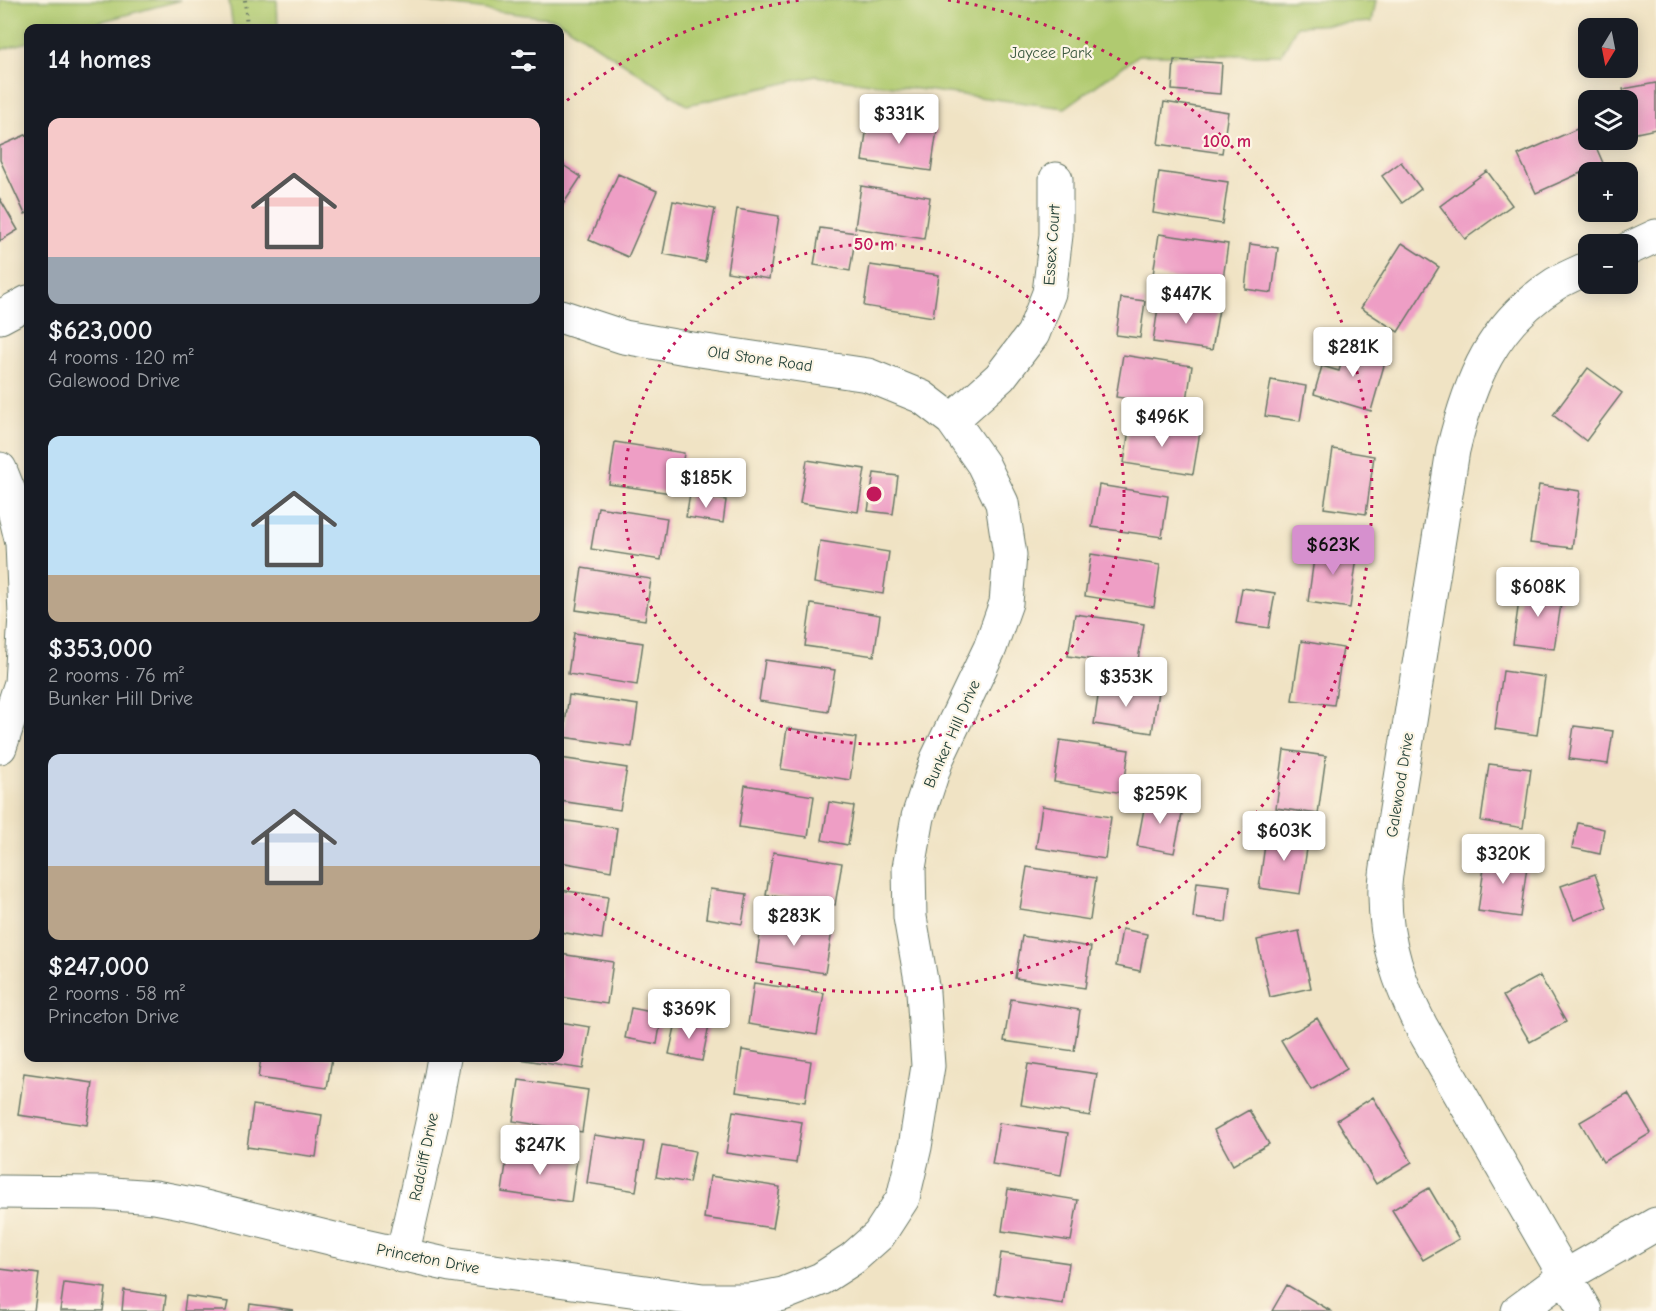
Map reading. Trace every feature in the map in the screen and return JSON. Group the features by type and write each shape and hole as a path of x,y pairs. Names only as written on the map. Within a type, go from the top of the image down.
{"street":[{"name":"Essex Court","path":"952,420 1000,377 1033,334 1049,293 1056,236 1056,179"},
{"path":"1638,244 1656,236"},
{"name":"Galewood Drive","path":"1578,273 1556,283 1530,302 1510,321 1477,373 1462,411 1453,450 1384,894 1387,930 1395,968 1406,997 1585,1311"},
{"path":"0,317 24,304"},
{"name":"Old Stone Road","path":"564,319 624,337 868,375 922,397 952,420"},
{"name":"Bunker Hill Drive","path":"852,1259 879,1235 903,1198 915,1147 928,1066 923,992 910,916 909,868 918,817 937,759 990,648 1005,603 1010,555 1002,503 983,464 952,420"},
{"path":"0,469 10,494 22,543 24,591"},
{"path":"0,747 21,683 24,632"},
{"name":"Radcliff Drive","path":"402,1256 443,1062"},
{"name":"Princeton Drive","path":"0,1192 99,1193 155,1197 197,1205 402,1256 450,1265 703,1300 751,1300 783,1294 821,1280 852,1259"},
{"path":"1518,1311 1564,1277 1656,1224"}],"path":[{"path":"245,0 247,24"}],"green space":[{"path":"0,0 181,0 92,24 24,24 24,43 0,50"},
{"path":"229,0 277,0 278,24 232,24"},
{"name":"Jaycee Park","path":"410,0 1376,0 1372,22 1297,26 1281,55 1139,55 1065,108 816,76 687,105 556,19"}],"building":[{"path":"1174,60 1222,63 1220,94 1172,90"},
{"path":"1656,83 1656,129 1638,133 1638,90 1623,89"},
{"path":"1164,102 1228,112 1222,153 1158,144"},
{"path":"868,119 937,130 931,171 862,161"},
{"path":"1578,129 1578,150 1597,150 1603,162 1578,162 1578,174 1536,193 1518,155"},
{"path":"24,136 24,212 0,160 0,146"},
{"path":"1401,162 1421,189 1402,203 1382,176"},
{"path":"564,166 581,177 564,203"},
{"path":"1487,171 1512,205 1465,239 1440,206"},
{"path":"1159,172 1228,182 1222,224 1153,213"},
{"path":"618,174 657,191 628,257 589,240"},
{"path":"861,186 930,197 924,239 855,228"},
{"path":"0,199 18,230 0,241"},
{"path":"673,201 715,209 705,262 663,254"},
{"path":"737,209 779,216 769,279 727,272"},
{"path":"820,228 856,233 850,271 814,265"},
{"path":"1159,234 1228,244 1222,286 1153,275"},
{"path":"1402,243 1439,267 1398,332 1361,308"},
{"path":"1250,244 1278,248 1272,293 1245,289"},
{"path":"870,265 939,275 933,317 864,306"},
{"path":"1121,298 1145,301 1140,338 1116,335"},
{"path":"1159,300 1219,309 1212,350 1153,342"},
{"path":"1347,343 1387,355 1371,411 1314,394 1322,366 1339,371"},
{"path":"1123,355 1192,366 1186,408 1116,397"},
{"path":"1588,368 1622,393 1586,441 1553,415"},
{"path":"1271,380 1306,386 1300,421 1265,416"},
{"path":"1130,422 1200,432 1193,474 1124,463"},
{"path":"615,442 684,453 678,494 609,484"},
{"path":"1333,449 1374,456 1366,514 1324,508"},
{"path":"807,460 865,469 858,512 800,503"},
{"path":"874,473 898,476 893,514 868,511"},
{"path":"1099,485 1168,496 1162,537 1092,527"},
{"path":"1539,485 1580,491 1572,548 1530,543"},
{"path":"690,494 726,500 723,523 686,517"},
{"path":"598,507 667,518 661,560 591,549"},
{"path":"820,541 889,552 883,594 814,583"},
{"path":"1316,544 1358,550 1350,608 1308,602"},
{"path":"1091,554 1160,565 1154,607 1085,596"},
{"path":"582,568 651,579 645,620 576,610"},
{"path":"1521,586 1563,592 1554,649 1513,644"},
{"path":"1242,588 1275,593 1269,628 1236,623"},
{"path":"811,604 880,615 874,656 805,646"},
{"path":"1075,614 1144,624 1137,666 1068,656"},
{"path":"574,633 643,643 637,685 568,674"},
{"path":"1301,641 1343,648 1334,705 1292,700"},
{"path":"765,660 835,670 828,712 759,701"},
{"path":"1503,671 1545,677 1537,735 1495,729"},
{"path":"1100,683 1158,691 1152,733 1094,724"},
{"path":"569,695 638,705 632,747 564,737"},
{"path":"1574,726 1613,731 1608,764 1569,759"},
{"path":"787,728 856,738 850,780 781,769"},
{"path":"1060,740 1129,750 1123,793 1054,782"},
{"path":"1284,750 1326,756 1318,814 1276,808"},
{"path":"564,759 627,768 620,810 564,802"},
{"path":"1489,764 1531,769 1523,828 1481,821"},
{"path":"745,785 814,796 808,837 739,827"},
{"path":"1146,798 1184,805 1174,853 1137,846"},
{"path":"829,802 854,806 848,845 822,840"},
{"path":"1042,806 1111,817 1105,859 1036,848"},
{"path":"564,821 617,828 611,871 564,863"},
{"path":"1578,823 1604,829 1600,854 1572,848"},
{"path":"1267,830 1309,836 1300,894 1259,888"},
{"path":"773,852 842,863 835,905 766,895"},
{"path":"1486,853 1528,859 1520,917 1478,911"},
{"path":"1027,867 1096,878 1090,920 1020,909"},
{"path":"1595,874 1607,907 1574,920 1561,886"},
{"path":"1197,882 1230,886 1226,922 1193,918"},
{"path":"710,889 747,894 742,924 706,918"},
{"path":"564,891 608,897 602,939 564,933"},
{"path":"762,920 832,931 825,973 756,963"},
{"path":"1122,929 1147,934 1140,971 1116,966"},
{"path":"1299,931 1311,988 1270,997 1257,940"},
{"path":"1022,936 1091,947 1085,988 1015,978"},
{"path":"564,955 613,962 607,1004 564,998"},
{"path":"1540,976 1566,1022 1530,1042 1503,996"},
{"path":"754,983 824,993 817,1035 748,1024"},
{"path":"1011,999 1080,1010 1074,1051 1004,1041"},
{"path":"631,1008 662,1014 657,1044 625,1038"},
{"path":"677,1018 709,1025 702,1061 669,1054"},
{"path":"1317,1018 1347,1069 1311,1090 1281,1040"},
{"path":"564,1023 590,1027 583,1069 538,1062 564,1062"},
{"path":"742,1050 811,1061 805,1102 736,1092"},
{"path":"260,1062 331,1062 327,1088 258,1078"},
{"path":"1028,1064 1097,1074 1090,1116 1021,1105"},
{"path":"24,1073 93,1083 87,1125 18,1115"},
{"path":"519,1080 588,1090 582,1132 513,1121"},
{"path":"1628,1094 1651,1133 1603,1162 1580,1122"},
{"path":"1373,1097 1412,1162 1376,1184 1337,1120"},
{"path":"253,1105 322,1115 316,1157 247,1147"},
{"path":"1249,1110 1269,1144 1233,1165 1214,1130"},
{"path":"733,1111 802,1122 796,1163 726,1153"},
{"path":"999,1123 1068,1133 1061,1175 992,1164"},
{"path":"594,1135 644,1142 636,1191 587,1183"},
{"path":"662,1145 695,1151 689,1183 656,1177"},
{"path":"508,1150 577,1160 571,1202 502,1192"},
{"path":"710,1176 780,1187 773,1228 704,1218"},
{"path":"1429,1188 1459,1239 1423,1260 1392,1210"},
{"path":"1008,1189 1078,1200 1071,1241 1002,1231"},
{"path":"1001,1253 1069,1263 1063,1304 995,1294"},
{"path":"0,1269 39,1274 34,1311 0,1311"},
{"path":"64,1283 106,1288 103,1311 60,1311"},
{"path":"1287,1285 1331,1311 1272,1311"},
{"path":"124,1290 166,1296 164,1311 122,1311"},
{"path":"186,1296 228,1302 226,1311 184,1311"},
{"path":"250,1304 293,1310 293,1311 249,1311"}]}
